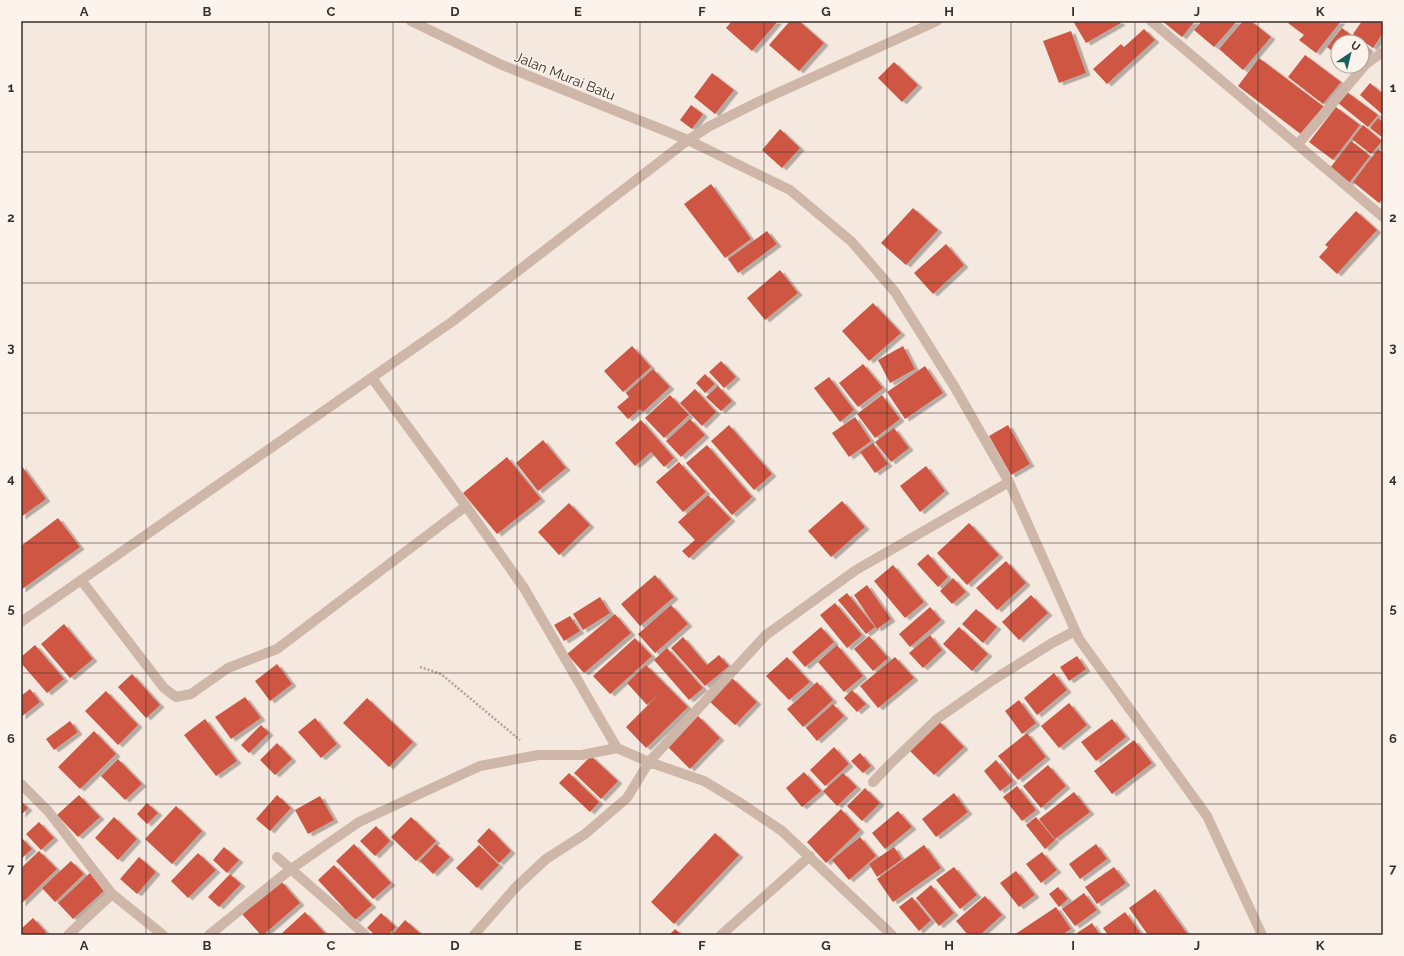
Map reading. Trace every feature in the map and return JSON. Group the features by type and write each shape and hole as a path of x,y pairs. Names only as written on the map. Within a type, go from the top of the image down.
{"street":[{"name":"Jalan Murai Batu","path":"411,21 502,65 688,140 790,190 852,242 895,292 954,386 1009,482 1079,639 1207,816 1262,935"},
{"path":"21,622 453,321 688,140 710,126 760,101 937,21"},
{"path":"1151,21 1383,217"},
{"path":"1298,144 1366,64 1383,52"},
{"path":"372,378 524,588 617,748"},
{"path":"474,935 515,888 546,859 585,834 627,798 649,762 766,635 856,570 1009,482"},
{"path":"81,580 164,688 176,697 191,694 228,668 277,649 466,506"},
{"path":"873,782 888,765 937,719 993,680 1052,643 1076,632"},
{"path":"209,935 291,869 359,822 422,792 480,766 538,755 582,755 617,748 649,762 704,781 739,802 782,831 892,935"},
{"path":"21,784 48,811 112,894 163,935"},
{"path":"721,935 810,856"},
{"path":"277,857 365,935"},
{"path":"68,935 112,894"}],"path":[{"path":"420,667 441,674 538,755"}],"building":[{"path":"732,21 778,21 752,51 726,28"},
{"path":"790,21 799,21 824,43 799,71 769,45"},
{"path":"1073,21 1119,21 1121,23 1086,43"},
{"path":"1162,21 1195,21 1182,37"},
{"path":"1202,21 1237,21 1214,47 1194,30"},
{"path":"1243,21 1251,21 1271,37 1243,70 1219,49"},
{"path":"1290,21 1341,21 1316,53 1299,40 1304,35 1288,23"},
{"path":"1362,21 1380,21 1383,23 1383,33 1373,48 1370,46 1370,34 1353,34"},
{"path":"1342,28 1350,34 1337,34"},
{"path":"1144,29 1155,40 1107,84 1093,69 1121,44 1124,47"},
{"path":"1071,31 1086,73 1059,83 1043,41"},
{"path":"1305,55 1341,82 1323,104 1288,77"},
{"path":"1259,58 1324,107 1302,135 1238,86"},
{"path":"894,62 918,85 902,102 878,78"},
{"path":"712,73 734,90 715,114 694,97"},
{"path":"1370,83 1383,94 1382,114 1360,95"},
{"path":"1347,92 1378,115 1368,127 1338,103"},
{"path":"691,105 703,114 692,129 680,120"},
{"path":"1336,107 1360,125 1333,160 1309,142"},
{"path":"1378,118 1383,122 1383,138 1370,128"},
{"path":"1363,125 1382,141 1371,154 1352,139"},
{"path":"780,129 800,148 782,168 762,150"},
{"path":"1351,141 1370,156 1349,183 1330,168"},
{"path":"1378,149 1383,153 1383,198 1379,203 1353,182"},
{"path":"711,184 751,239 725,258 684,204"},
{"path":"913,208 938,230 906,265 881,243"},
{"path":"1356,211 1377,230 1337,274 1319,257 1328,247 1325,245"},
{"path":"767,231 777,244 738,273 728,259"},
{"path":"946,244 964,265 933,294 914,273"},
{"path":"780,270 798,293 765,320 747,298"},
{"path":"873,303 901,333 869,361 842,331"},
{"path":"632,346 651,367 623,392 604,371"},
{"path":"903,346 915,369 890,383 878,360"},
{"path":"721,361 736,377 724,388 709,372"},
{"path":"863,364 883,388 858,407 839,383"},
{"path":"925,366 943,393 905,419 887,392"},
{"path":"653,369 670,387 643,412 640,409 628,419 617,407 629,397 626,393"},
{"path":"705,374 715,384 705,393 696,383"},
{"path":"829,377 854,410 840,422 814,388"},
{"path":"718,386 732,401 721,411 706,397"},
{"path":"695,389 716,412 702,426 680,403"},
{"path":"670,395 689,415 664,438 645,418"},
{"path":"882,395 900,419 875,438 857,414"},
{"path":"855,417 871,441 849,457 832,433"},
{"path":"690,419 705,435 681,457 666,441"},
{"path":"641,420 674,458 664,467 651,452 635,466 615,443"},
{"path":"729,425 772,474 754,490 711,441"},
{"path":"1008,425 1030,464 1011,475 989,436"},
{"path":"894,428 909,448 891,462 875,442"},
{"path":"543,440 566,468 538,491 516,463"},
{"path":"873,443 888,464 875,473 860,452"},
{"path":"707,445 752,497 732,515 686,463"},
{"path":"507,457 541,499 497,534 463,493"},
{"path":"679,462 706,492 683,512 656,482"},
{"path":"21,465 46,499 21,517"},
{"path":"926,466 945,491 920,512 900,486"},
{"path":"708,495 731,519 689,558 682,551 695,540 678,522"},
{"path":"842,501 865,527 831,557 808,531"},
{"path":"569,503 590,525 559,555 538,532"},
{"path":"58,518 80,547 21,590 21,546"},
{"path":"969,523 999,555 967,585 937,553"},
{"path":"928,554 948,577 938,587 917,564"},
{"path":"1006,561 1026,583 997,610 976,588"},
{"path":"893,565 924,602 905,618 874,581"},
{"path":"655,575 674,597 640,626 621,604"},
{"path":"953,578 966,592 952,604 940,591"},
{"path":"867,585 891,619 877,629 854,595"},
{"path":"847,593 875,627 866,634 838,600"},
{"path":"1031,595 1048,613 1019,640 1002,622"},
{"path":"600,597 610,613 583,630 573,614"},
{"path":"835,603 862,635 847,648 820,615"},
{"path":"671,605 688,624 655,653 638,634"},
{"path":"930,607 941,620 910,647 899,634"},
{"path":"976,609 997,627 983,643 962,624"},
{"path":"615,614 631,633 584,673 567,654"},
{"path":"570,616 580,631 564,641 554,625"},
{"path":"64,624 93,659 70,678 41,644"},
{"path":"821,627 834,642 805,667 792,652"},
{"path":"959,627 988,654 972,671 943,644"},
{"path":"930,635 942,650 923,668 909,653"},
{"path":"869,636 888,658 873,671 854,649"},
{"path":"683,637 707,665 719,655 729,666 705,686 671,648"},
{"path":"635,638 652,656 610,694 593,676"},
{"path":"35,645 64,679 47,693 21,663 21,657"},
{"path":"837,645 863,676 844,692 818,662"},
{"path":"667,648 703,688 689,700 654,660"},
{"path":"1077,656 1086,669 1069,681 1060,667"},
{"path":"787,657 810,682 789,700 766,676"},
{"path":"895,657 914,678 878,708 860,686"},
{"path":"277,664 292,684 270,701 255,681"},
{"path":"646,665 688,707 646,748 626,727 660,693 647,705 627,683"},
{"path":"1054,673 1067,690 1037,715 1024,698"},
{"path":"132,674 160,705 146,718 118,687"},
{"path":"732,678 757,702 735,725 709,701"},
{"path":"817,682 833,700 803,727 787,709"},
{"path":"30,689 40,702 21,717 21,696"},
{"path":"852,690 866,704 857,712 844,698"},
{"path":"106,691 138,725 118,745 85,711"},
{"path":"245,697 261,718 231,739 215,717"},
{"path":"367,698 413,742 389,767 343,723"},
{"path":"1019,700 1036,723 1022,734 1005,711"},
{"path":"1069,703 1087,725 1059,748 1041,726"},
{"path":"833,704 844,716 817,741 806,728"},
{"path":"698,716 720,738 690,769 667,746"},
{"path":"315,718 337,744 321,758 298,732"},
{"path":"205,719 237,761 216,776 184,735"},
{"path":"1112,719 1126,737 1096,761 1081,742"},
{"path":"70,721 78,732 54,750 46,739"},
{"path":"939,721 964,747 934,775 909,750"},
{"path":"261,725 269,733 249,753 241,745"},
{"path":"94,731 116,754 80,789 58,767"},
{"path":"1027,733 1046,757 1018,780 998,756"},
{"path":"1134,740 1152,763 1112,794 1094,771"},
{"path":"277,743 292,759 275,775 260,760"},
{"path":"834,747 849,764 825,786 810,770"},
{"path":"860,753 871,766 863,773 851,761"},
{"path":"591,756 618,781 601,799 574,773"},
{"path":"118,759 142,784 125,800 101,776"},
{"path":"996,760 1013,781 1000,791 984,771"},
{"path":"1048,765 1066,786 1041,808 1023,786"},
{"path":"804,772 821,791 802,807 786,788"},
{"path":"569,773 599,802 590,812 559,783"},
{"path":"843,773 857,787 837,806 823,791"},
{"path":"1017,786 1036,810 1022,821 1003,797"},
{"path":"865,788 880,803 862,821 847,806"},
{"path":"1074,792 1090,812 1055,839 1039,819"},
{"path":"954,793 968,812 936,837 922,819"},
{"path":"79,795 100,817 78,837 57,815"},
{"path":"277,795 291,808 270,831 256,819"},
{"path":"320,796 334,820 308,834 295,810"},
{"path":"21,801 28,808 21,815"},
{"path":"147,803 158,813 147,824 137,814"},
{"path":"176,806 202,831 172,864 145,839"},
{"path":"841,809 860,830 826,863 807,842"},
{"path":"898,811 912,827 885,849 872,833"},
{"path":"114,817 137,839 118,860 95,838"},
{"path":"411,817 436,841 416,861 391,837"},
{"path":"1036,817 1055,840 1045,849 1026,825"},
{"path":"39,822 54,838 41,850 26,834"},
{"path":"376,826 390,841 375,856 360,841"},
{"path":"489,828 511,851 499,863 477,841"},
{"path":"715,833 739,855 674,924 651,902"},
{"path":"21,837 32,849 21,859"},
{"path":"860,837 876,856 849,880 832,860"},
{"path":"354,844 391,883 373,899 336,861"},
{"path":"436,844 450,857 433,874 420,861"},
{"path":"1096,844 1107,859 1080,879 1069,864"},
{"path":"479,845 499,865 477,888 456,868"},
{"path":"924,845 941,868 893,902 877,879"},
{"path":"224,847 239,860 227,873 213,860"},
{"path":"894,847 902,859 877,877 869,864"},
{"path":"39,851 57,869 21,904 21,868"},
{"path":"1042,852 1057,870 1041,883 1026,864"},
{"path":"198,853 216,870 188,898 171,881"},
{"path":"139,857 156,872 137,894 120,879"},
{"path":"71,861 84,874 55,902 42,888"},
{"path":"334,865 372,905 355,920 318,880"},
{"path":"954,867 977,895 960,909 936,880"},
{"path":"1114,867 1126,883 1097,904 1085,887"},
{"path":"1016,871 1035,895 1019,907 1000,883"},
{"path":"90,873 106,889 73,919 58,903"},
{"path":"230,874 241,884 219,907 208,897"},
{"path":"281,881 300,903 263,935 261,935 242,914"},
{"path":"931,885 954,913 939,926 916,898"},
{"path":"1058,887 1068,899 1059,907 1049,894"},
{"path":"1155,889 1188,935 1148,935 1129,908"},
{"path":"1084,893 1097,910 1075,926 1062,909"},
{"path":"985,896 1002,915 980,935 968,935 956,921"},
{"path":"912,897 931,920 919,931 899,907"},
{"path":"1056,907 1071,929 1062,935 1014,935"},
{"path":"305,912 325,933 323,935 280,935"},
{"path":"1125,912 1142,935 1108,935 1103,928"},
{"path":"381,913 396,927 388,935 375,935 367,928"},
{"path":"33,918 46,932 43,935 21,935 21,929"},
{"path":"405,920 422,935 392,935"},
{"path":"1092,923 1100,935 1078,935 1077,933"},
{"path":"675,929 682,935 669,935"}]}
